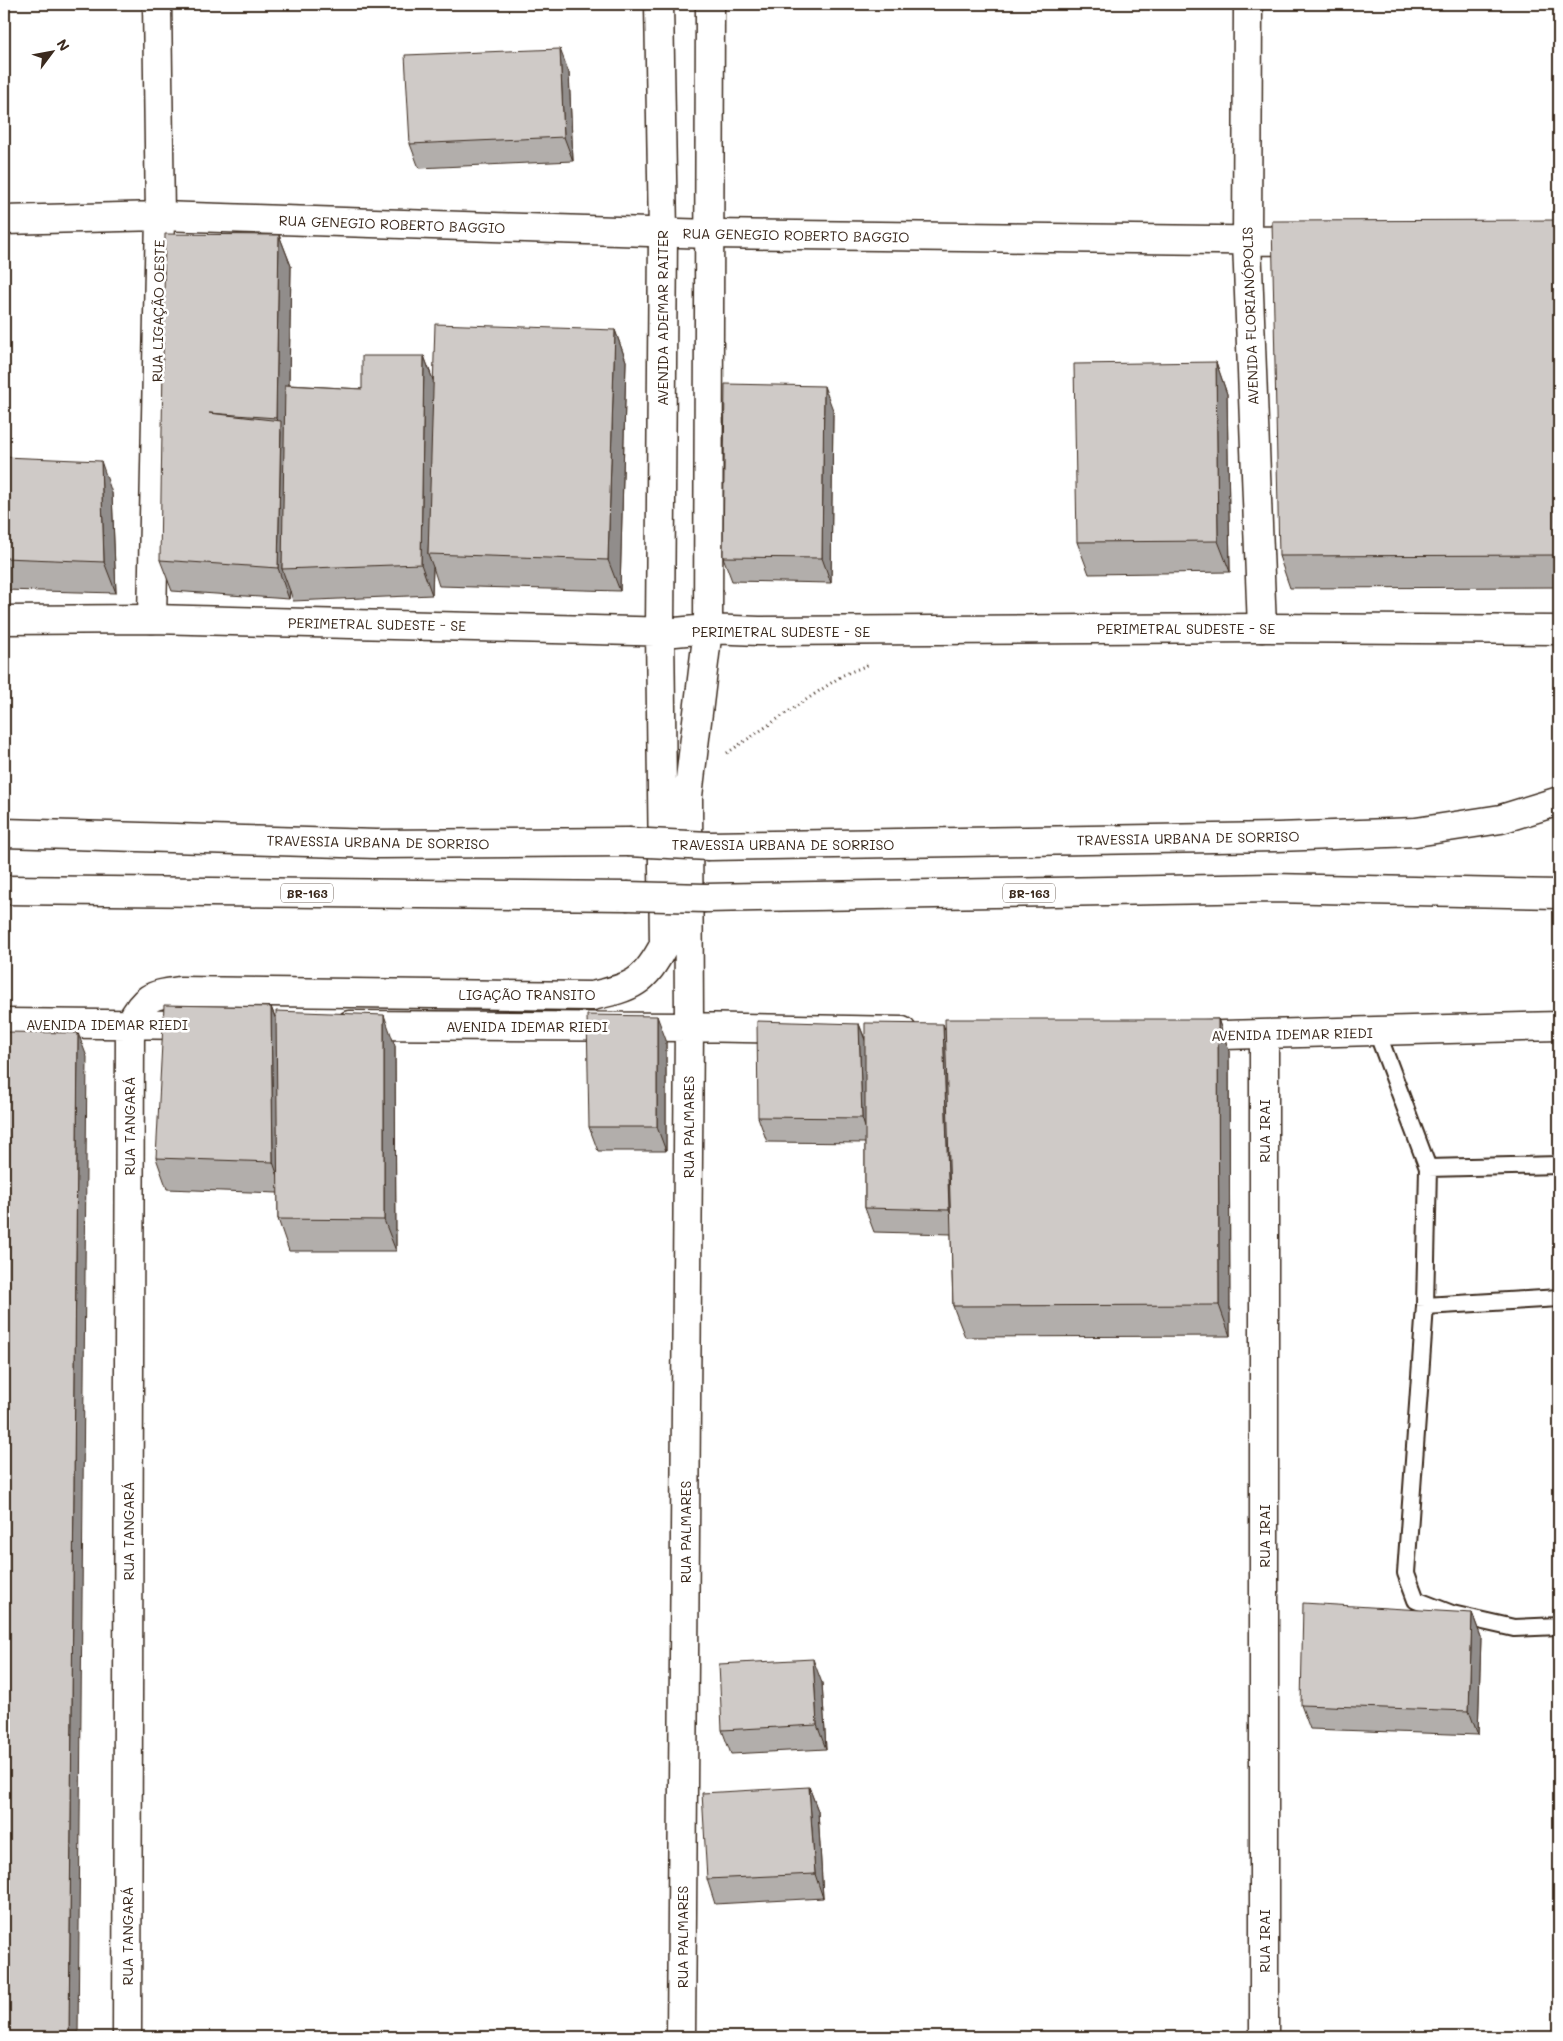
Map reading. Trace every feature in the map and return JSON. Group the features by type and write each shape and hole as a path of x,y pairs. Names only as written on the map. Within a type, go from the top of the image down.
{"main road":[{"name":"RUA LIGAÇÃO OESTE","path":"152,619 160,216 157,4"},
{"name":"AVENIDA ADEMAR RAITER","path":"659,4 663,233 660,631"},
{"path":"708,629 710,4"},
{"name":"AVENIDA FLORIANÓPOLIS","path":"1248,4 1247,242 1262,628"},
{"name":"RUA GENEGIO ROBERTO BAGGIO","path":"4,220 160,216 663,233 1247,242 1335,241"},
{"name":"PERIMETRAL SUDESTE - SE","path":"4,620 152,619 660,631 708,629 759,631 1262,628 1559,630"},
{"name":"RUA PALMARES","path":"681,2037 689,779 708,629"},
{"name":"LIGAÇÃO TRANSITO","path":"130,1024 139,1005 160,994 179,991 592,996 625,989 651,969 664,945 660,631"},
{"name":"TRAVESSIA URBANA DE SORRISO","path":"4,833 376,844 628,842 709,846 1277,837 1416,832 1501,819 1559,801"},
{"name":"BR-163","path":"4,890 706,898 1272,888 1559,894"},
{"name":"AVENIDA IDEMAR RIEDI","path":"4,1023 230,1025"},
{"name":"RUA TANGARÁ","path":"127,2037 130,1024"},
{"name":"AVENIDA IDEMAR RIEDI","path":"329,1025 688,1027 928,1032"},
{"name":"AVENIDA IDEMAR RIEDI","path":"1162,1036 1264,1035 1559,1026"},
{"name":"RUA IRAI","path":"1264,1035 1264,2037"}],"lane":[{"path":"1377,1032 1428,1168 1425,1306 1406,1572 1416,1600 1452,1614 1514,1628 1559,1626"},
{"path":"1428,1168 1559,1165"},
{"path":"1425,1306 1559,1298"}],"path":[{"path":"689,779 843,675 876,662"}],"building":[{"path":"560,49 564,137 410,144 405,55"},
{"path":"1559,220 1559,555 1279,556 1272,221"},
{"path":"165,234 279,235 276,418 209,413 281,421 278,568 160,560"},
{"path":"435,324 615,330 608,560 428,554"},
{"path":"362,356 424,356 421,564 282,569 285,385 362,389"},
{"path":"1216,362 1218,541 1077,542 1074,364"},
{"path":"725,384 824,386 822,558 723,557"},
{"path":"4,457 101,461 104,562 4,558"},
{"path":"164,1005 271,1007 273,1162 156,1158"},
{"path":"276,1011 384,1015 384,1220 278,1219"},
{"path":"587,1015 657,1016 657,1127 589,1127"},
{"path":"945,1019 1218,1019 1219,1305 953,1306"},
{"path":"757,1021 859,1024 862,1118 758,1117"},
{"path":"865,1023 943,1024 949,1210 865,1208"},
{"path":"4,1032 78,1033 69,2037 4,2037"},
{"path":"1303,1603 1472,1613 1469,1711 1301,1705"},
{"path":"813,1659 817,1725 722,1730 719,1664"},
{"path":"809,1787 815,1874 707,1879 702,1793"}]}
